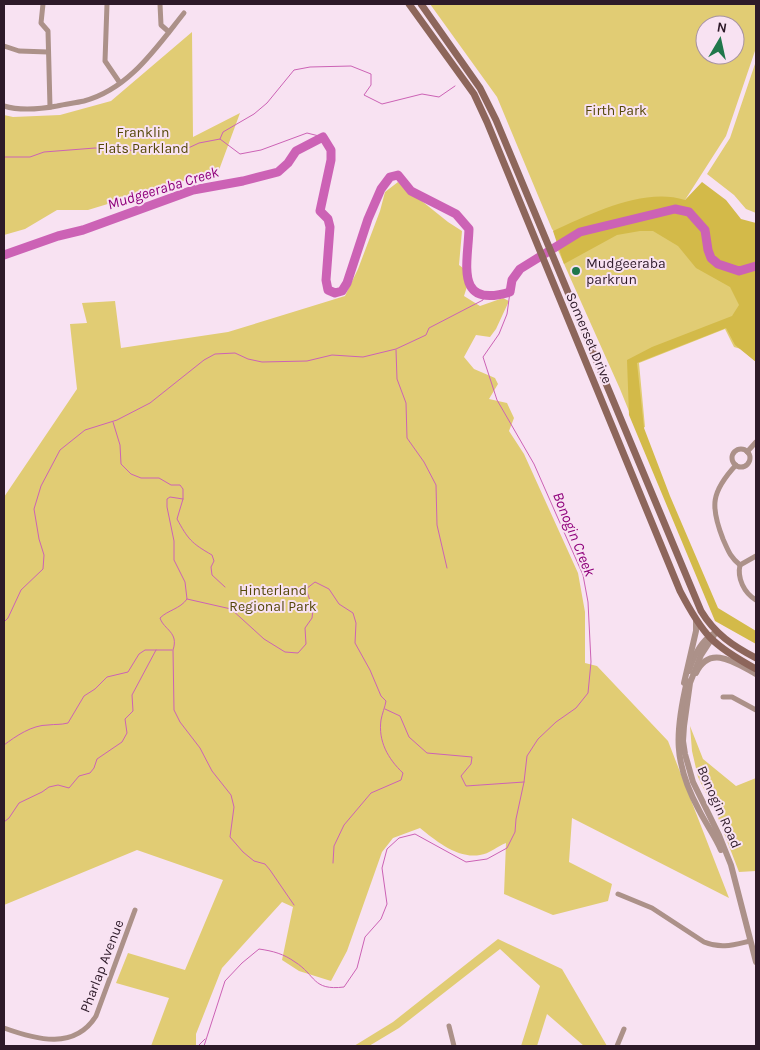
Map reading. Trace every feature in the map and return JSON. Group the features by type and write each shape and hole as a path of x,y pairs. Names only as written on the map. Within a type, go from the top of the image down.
{"main road":[{"name":"Somerset Drive","path":"409,4 474,94 680,590 696,620 710,638 726,652 756,669"},
{"name":"Somerset Drive","path":"421,4 480,88 496,120 698,606 716,632 730,644 756,658"},
{"path":"612,425 622,421"}],"street":[{"path":"43,4 41,23 48,31 50,107"},
{"path":"107,4 105,61 120,83"},
{"path":"160,4 161,25 169,32"},
{"path":"4,106 20,109 50,107 85,101 104,93 139,68 184,13"},
{"path":"4,46 19,51 48,52"},
{"path":"747,452 756,442"},
{"path":"740,450 747,452 750,457 749,463 744,466 736,465 733,460 735,452 740,450"},
{"path":"736,465 719,487 714,513 731,558 740,565"},
{"path":"756,556 740,565 738,574 746,591 756,600"},
{"path":"686,695 687,669 696,631 696,620"},
{"name":"Bonogin Road","path":"716,632 710,638 694,668 686,695 678,733 679,760 686,784 719,845 732,874"},
{"path":"686,695 698,669 703,663 712,658 725,658 756,674"},
{"name":"Bonogin Road","path":"686,695 683,741 688,770 731,865 756,962"},
{"path":"723,697 732,697 756,710"},
{"path":"688,770 690,780 703,808 700,812"},
{"path":"618,894 652,908 713,946 724,947 750,941"},
{"name":"Pharlap Avenue","path":"4,1028 49,1043 68,1041 84,1032 96,1016 135,910"},
{"path":"449,1026 454,1046"},
{"path":"617,1046 624,1029"}],"green space":[{"name":"Firth Park","path":"430,4 756,4 756,48 726,136 685,200 739,271 756,362 741,349 734,347 725,329 639,363 645,427 637,431 556,246 562,242 552,229 497,97"},
{"name":"Franklin Flats Parkland","path":"192,32 193,137 240,113 219,170 88,210 57,210 25,229 4,235 4,115 13,117 60,115 111,101"},
{"path":"756,61 756,213 746,209 734,195 707,174 730,138"},
{"name":"Hinterland Regional Park","path":"398,182 462,231 459,265 471,274 464,296 480,306 503,298 509,301 496,329 490,337 476,335 464,357 474,369 495,378 498,384 489,399 507,403 514,418 509,431 524,454 578,573 585,612 585,663 597,666 668,741 729,898 572,818 569,862 612,884 608,901 553,915 504,894 506,843 490,852 472,856 448,848 420,828 393,838 382,852 347,951 331,981 299,971 282,960 293,907 282,902 222,968 196,1034 196,1046 151,1046 169,998 116,983 128,953 185,970 223,880 137,850 4,905 4,497 77,389 70,324 87,323 82,303 115,301 121,348 228,332 345,296 358,269 380,211 385,192"},
{"path":"690,726 703,759 736,786 756,778 756,871 739,872 717,815 698,777 692,751"},
{"path":"498,939 562,969 607,1046 584,1046 547,1014 537,1046 521,1046 540,986 500,949 399,1028 369,1046 354,1046 393,1022"}],"shaded area":[{"path":"702,182 726,200 741,219 756,223 756,362 735,345 726,328 637,363 644,428 670,496 718,608 756,631 756,644 715,621 629,415 627,360 652,347 732,316 739,305 730,287 696,268 678,246 653,231 617,235 564,264 553,231 600,210 635,200 669,197 685,200"}],"waterway":[{"path":"220,139 223,132 254,114 267,103 294,70 310,67 351,66 371,74 371,85 364,95 382,104 422,94 439,97 455,86"},
{"path":"4,157 30,157 44,152 95,148 171,153 184,150 199,143 220,139 240,154 261,150 307,133 323,137"},
{"name":"Mudgeeraba Creek","path":"4,255 58,236 83,230 193,190 243,181 278,172 288,163 296,151 323,137 331,150 331,160 320,211 328,219 330,227 326,280 328,290 335,293 342,291 347,283 368,219 381,189 390,177 398,175 411,191 456,214 469,229 468,280 472,289 480,294 492,296 510,292 512,280 520,269 580,232 675,209 689,212 705,230 711,258 718,264 739,271 756,266"},
{"name":"Bonogin Creek","path":"204,1046 225,981 259,949 278,953 291,959 302,967 315,981 326,987 344,987 357,968 365,937 381,919 387,904 382,868 387,849 399,838 415,834 466,862 487,859 507,848 515,832 527,756 538,739 556,722 576,708 588,693 591,662 588,602 583,575 534,464 497,400 483,357 499,334 507,314 510,292"},
{"path":"4,622 8,618 21,590 43,569 44,555 34,509 41,486 60,450 85,430 117,420 150,403 204,360 215,354 235,353 248,359 262,362 307,361 332,355 363,357 396,349 426,335 429,328 483,300 484,295"},
{"path":"396,350 397,379 406,403 407,438 424,462 436,485 437,525 447,568"},
{"path":"113,422 120,445 121,464 131,474 141,478 159,478 171,485 180,485 183,489 183,499 177,519 191,540 212,555 214,561 211,567 212,575 225,587"},
{"path":"183,499 170,497 167,499 167,507 174,541 174,560 185,582 187,599 160,618 174,639 174,710 180,722 200,748 212,771 231,795 234,807 230,837 254,861 265,864 294,905"},
{"path":"187,599 231,609 264,639 285,652 298,653 306,644 305,628 312,618 313,609 306,589 315,582 329,589 339,604 353,613 356,623 355,643 370,670 381,696 386,701 380,728 385,749 403,773 401,780 371,793 344,825 334,846 333,863"},
{"path":"4,745 30,729 42,725 68,723 84,696 95,689 107,677 128,672 139,654 145,650 172,650"},
{"path":"4,822 19,803 49,787 58,785 69,788 79,776 90,773 97,759 122,742 127,733 125,719 133,711 132,695 156,650"},
{"path":"385,709 400,716 409,737 427,753 472,757 471,764 461,776 466,786 524,782"},
{"name":"Bonogin Creek","path":"198,1046 205,1039"}],"place":[{"name":"Mudgeeraba parkrun","path":"576,271"}]}
